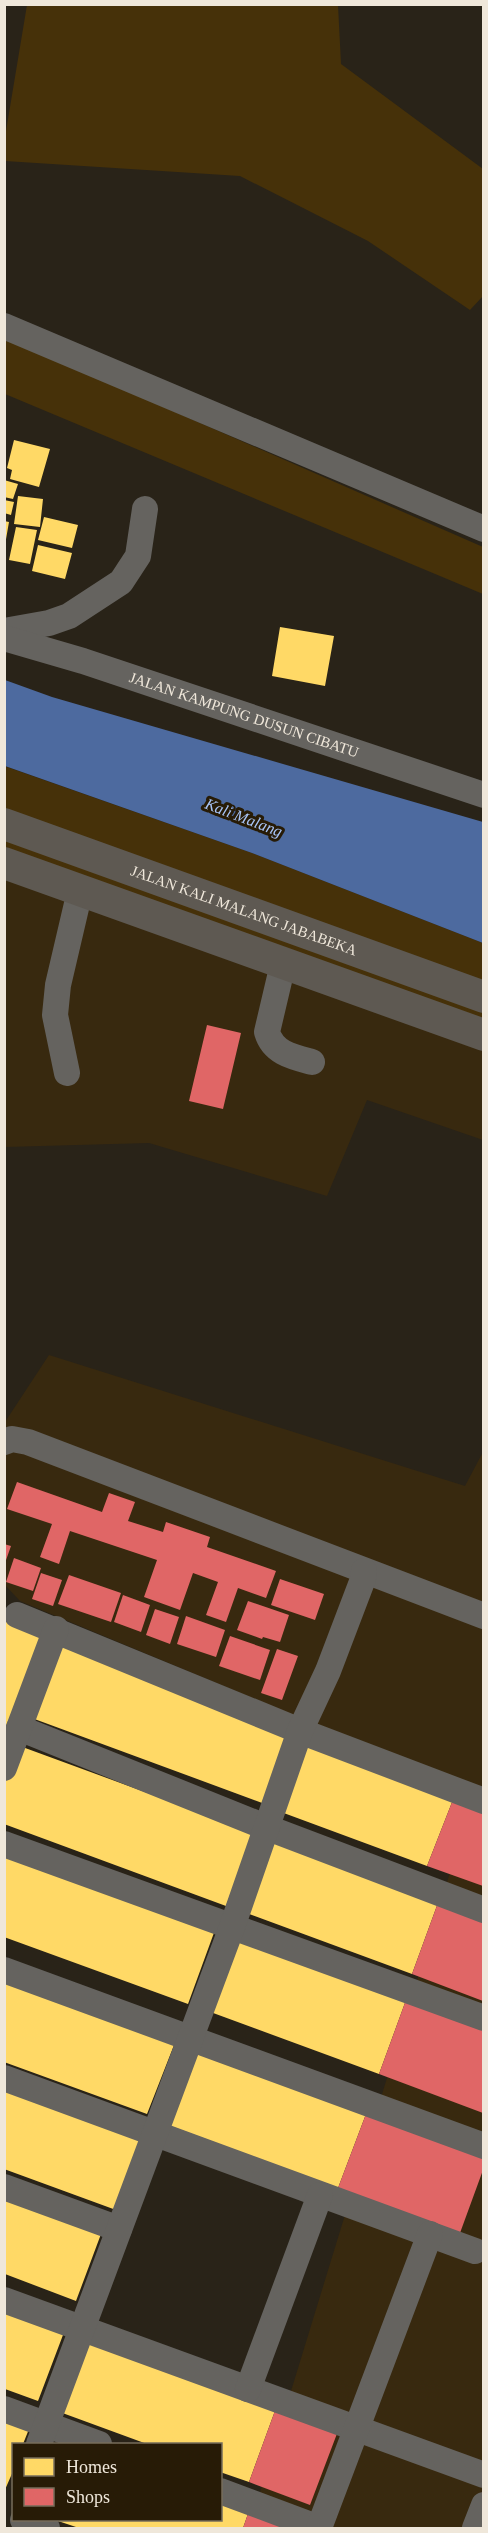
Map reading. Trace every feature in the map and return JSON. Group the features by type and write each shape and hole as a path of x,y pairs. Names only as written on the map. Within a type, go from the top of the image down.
{"main road":[{"name":"JALAN KALI MALANG JABABEKA","path":"4,824 483,997"},
{"path":"4,863 483,1035"}],"street":[{"path":"4,326 483,529"},
{"path":"4,631 49,623 69,616 121,582 138,556 145,509"},
{"name":"JALAN KAMPUNG DUSUN CIBATU","path":"4,638 94,665 483,795"},
{"path":"67,1073 55,1015 58,985 80,891"},
{"path":"283,964 267,1032 270,1043 284,1054 312,1062"},
{"path":"4,1442 12,1439 28,1442 483,1616"},
{"path":"43,2435 232,1927 300,1731 328,1671 364,1571"},
{"path":"17,1615 57,1629 300,1731 483,1801"},
{"path":"4,1768 57,1629"},
{"path":"20,1728 268,1828 483,1910"},
{"path":"4,1844 483,2018"},
{"path":"4,1970 483,2146"},
{"path":"4,2078 475,2251"},
{"path":"4,2187 119,2229"},
{"path":"248,2389 320,2195"},
{"path":"222,2492 319,2528 430,2234"},
{"path":"4,2300 483,2475"},
{"path":"4,2409 43,2435 88,2443"},
{"path":"475,2529 483,2505"},
{"path":"23,2521 46,2529"}],"shaded area":[{"path":"27,5 338,5 341,64 483,169 483,296 470,310 368,241 240,176 5,161 5,137"},
{"path":"4,337 483,547 483,594 5,394"},
{"path":"4,766 252,853 483,943 483,1035 5,863"},
{"path":"4,863 483,1035 483,1140 367,1100 327,1196 149,1143 5,1147"},
{"path":"49,1355 465,1486 483,1452 483,2528 249,2528 475,1791 20,1601 5,1585 5,1422"}],"water":[{"name":"Kali Malang","path":"5,680 52,697 483,822 483,943 252,853 5,766"}],"building: Homes":[{"path":"14,440 50,449 39,487 10,479 12,470 7,468"},
{"path":"4,480 18,484 13,499 4,497"},
{"path":"18,496 43,499 40,527 14,524"},
{"path":"4,500 14,502 11,515 4,513"},
{"path":"44,517 78,525 72,548 38,540"},
{"path":"4,521 9,522 5,545 4,544"},
{"path":"16,527 37,530 30,564 9,560"},
{"path":"38,545 72,553 65,579 32,571"},
{"path":"280,627 334,636 325,686 272,676"},
{"path":"4,1612 45,1627 4,1734"},
{"path":"57,1643 293,1730 265,1804 29,1717"},
{"path":"309,1737 456,1792 427,1866 281,1812"},
{"path":"17,1745 254,1832 226,1906 4,1824 4,1778"},
{"path":"269,1837 439,1900 412,1974 241,1911"},
{"path":"4,1852 215,1930 188,2004 4,1937"},
{"path":"233,1936 406,2000 379,2074 205,2010"},
{"path":"4,1977 176,2040 147,2114 4,2062"},
{"path":"193,2050 366,2114 338,2188 165,2124"},
{"path":"4,2085 144,2136 116,2210 4,2169"},
{"path":"5,2190 104,2226 76,2301 5,2274"},
{"path":"5,2304 66,2327 38,2401 5,2389"},
{"path":"84,2337 276,2408 249,2482 222,2473 222,2443 144,2443 57,2411"},
{"path":"4,2414 31,2424 23,2443 12,2443 12,2474 4,2492"},
{"path":"222,2497 250,2508 243,2528 79,2528 58,2521 222,2521"}],"building: Shops":[{"path":"207,1025 241,1033 223,1109 189,1101"},
{"path":"17,1482 102,1512 109,1493 135,1502 128,1521 163,1532 166,1522 210,1537 207,1547 276,1571 266,1598 238,1588 226,1622 206,1615 218,1582 193,1573 180,1610 144,1597 157,1560 70,1531 59,1564 40,1557 52,1524 7,1509"},
{"path":"4,1544 11,1546 5,1563 4,1563"},
{"path":"14,1558 41,1568 33,1591 6,1582"},
{"path":"41,1573 62,1580 53,1606 32,1599"},
{"path":"69,1575 121,1593 111,1622 58,1604"},
{"path":"280,1579 324,1594 315,1620 271,1605"},
{"path":"123,1595 150,1605 141,1632 114,1622"},
{"path":"248,1601 289,1615 280,1642 263,1637 262,1639 237,1630"},
{"path":"155,1609 179,1617 170,1644 146,1635"},
{"path":"186,1616 225,1630 216,1657 177,1644"},
{"path":"230,1636 270,1650 260,1680 219,1666"},
{"path":"277,1649 298,1656 282,1700 261,1693"},
{"path":"456,1792 483,1802 483,1886 427,1866"},
{"path":"439,1900 483,1916 483,2001 412,1974"},
{"path":"406,2000 483,2028 483,2113 379,2074"},
{"path":"366,2114 483,2158 483,2170 460,2233 338,2188"},
{"path":"276,2408 338,2431 310,2505 249,2482"},
{"path":"250,2508 306,2528 243,2528"}]}
